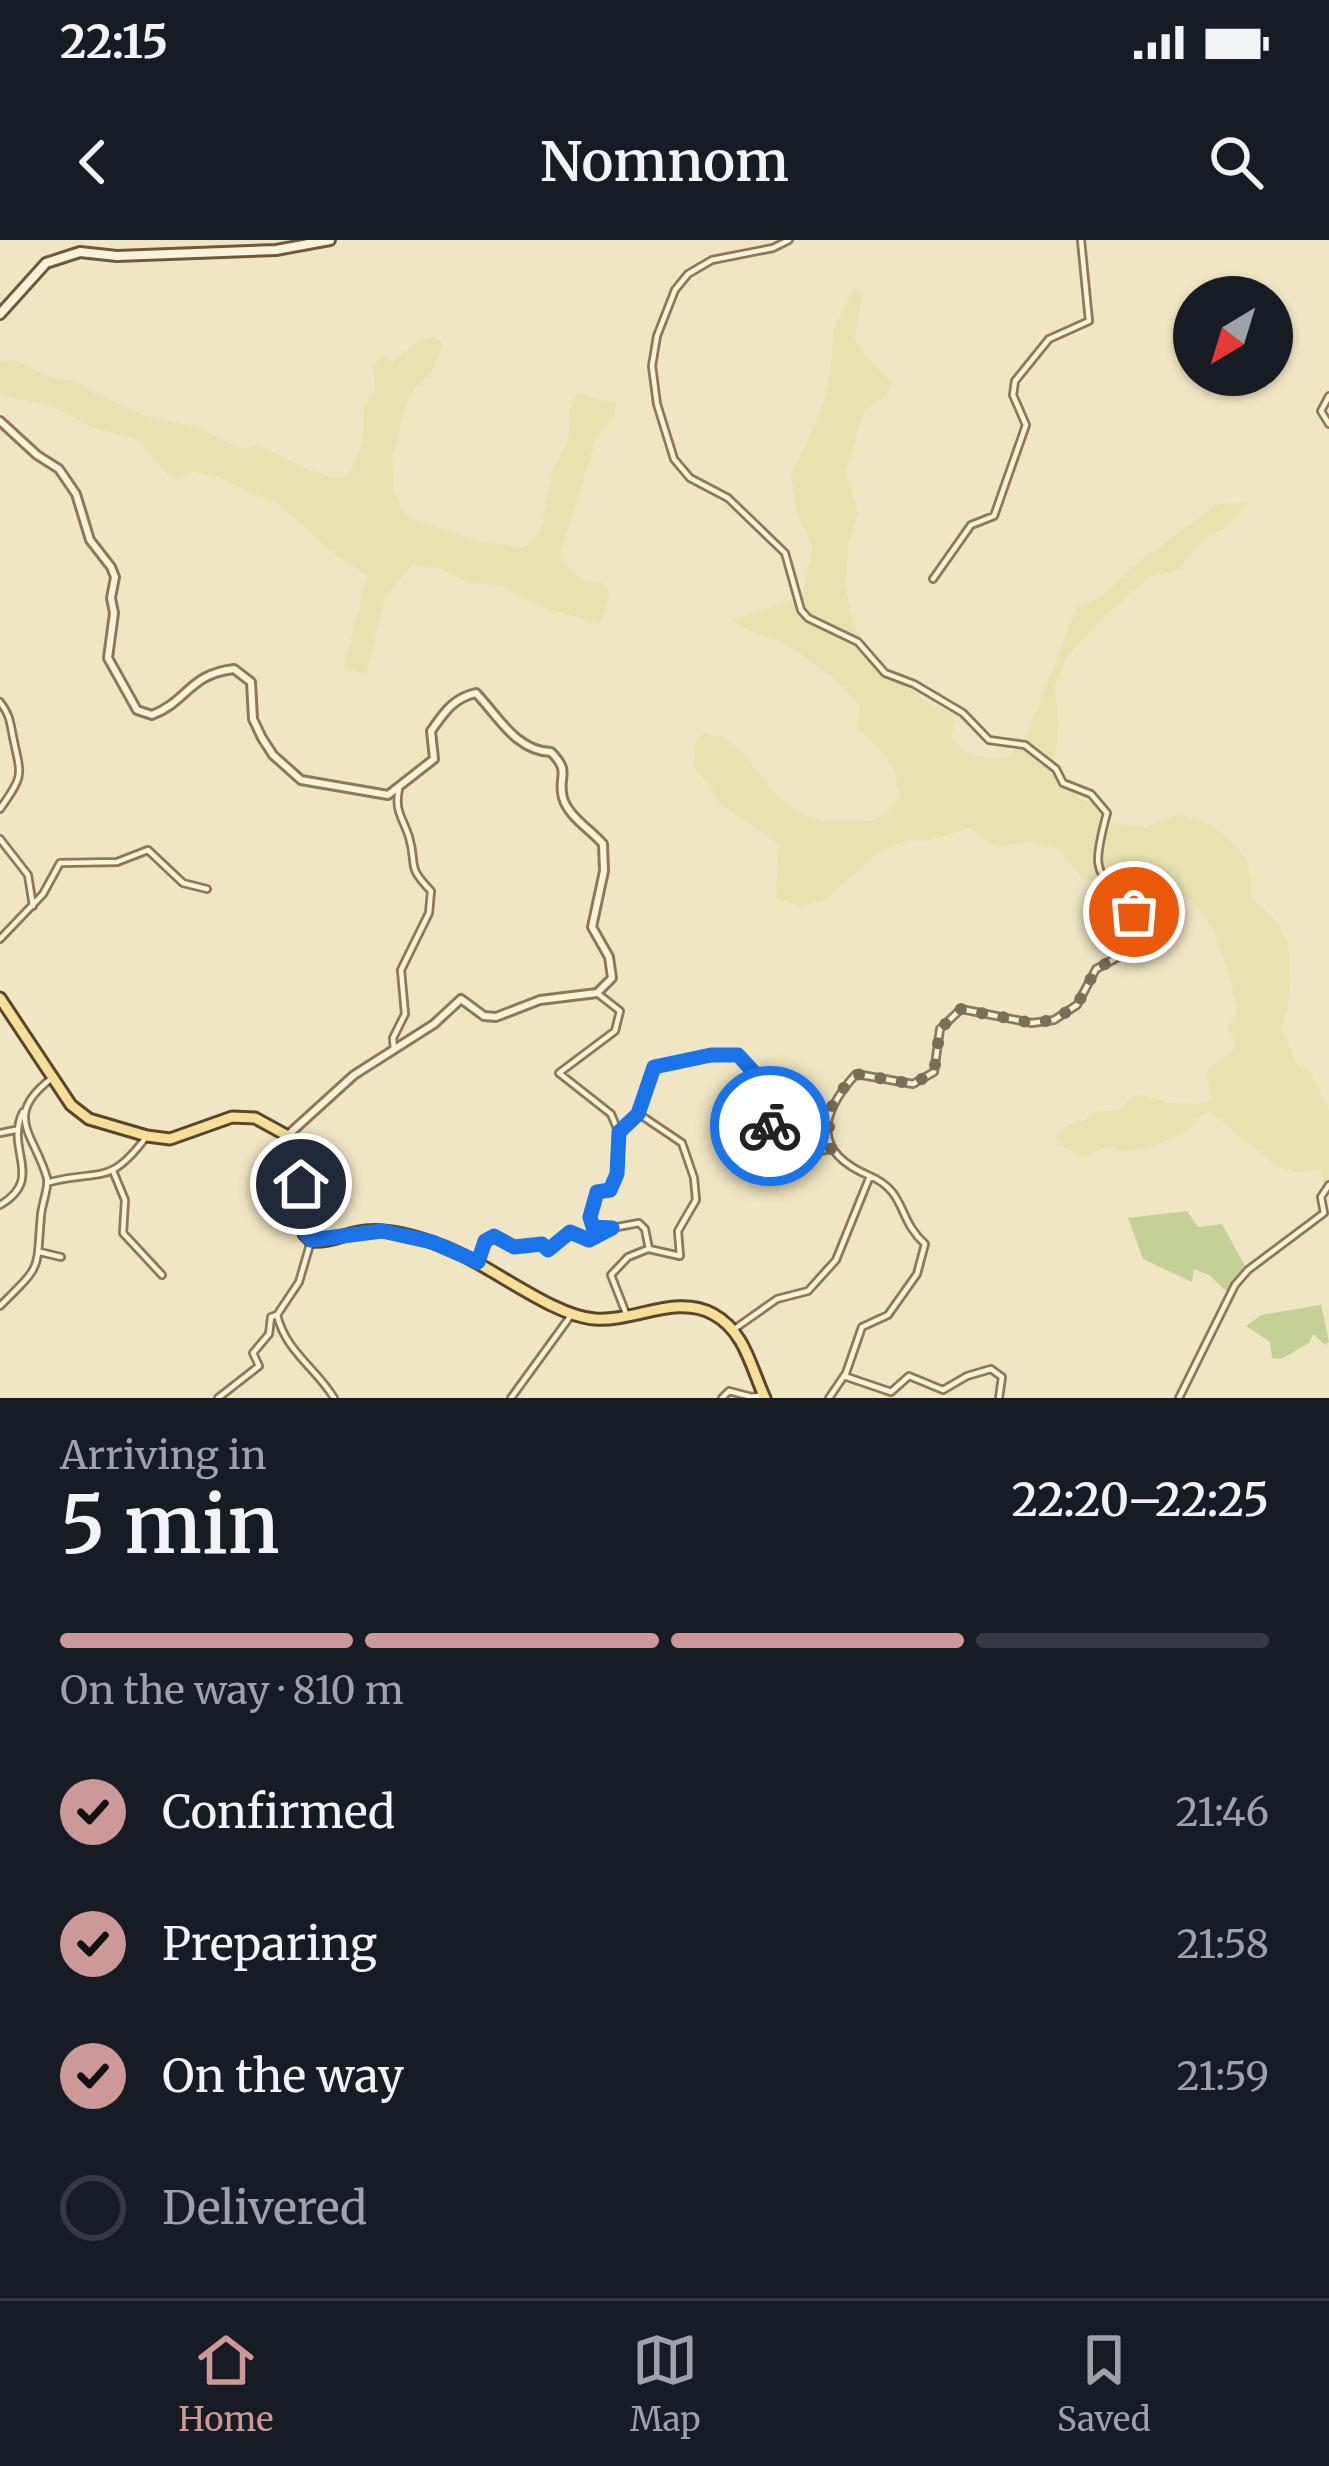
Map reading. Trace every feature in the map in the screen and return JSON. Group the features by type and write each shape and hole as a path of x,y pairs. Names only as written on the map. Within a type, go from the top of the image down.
{"main road":[{"path":"0,314 46,263 80,252 117,256 276,250 330,240"},
{"path":"0,998 71,1105 88,1118 146,1136 182,1137 232,1117 255,1118 287,1136 301,1184 304,1234 311,1240 382,1231 432,1242 572,1314 595,1319 691,1306 712,1313 740,1336 764,1396"}],"street":[{"path":"789,240 773,248 712,260 688,274 675,290 657,336 652,366 657,404 674,459 690,478 728,498 785,553 801,610 812,622 857,642 885,673 958,710 986,737 1025,745 1056,769 1063,783 1094,796 1108,813 1097,853 1104,882 1136,917 1122,955 1096,969 1077,1005 1054,1020 1032,1023 961,1009 940,1029 934,1072 913,1084 856,1074 833,1100 827,1116 831,1149 845,1166 889,1184 925,1244 917,1274 888,1316 862,1327 844,1376 829,1398"},
{"path":"933,579 971,524 994,516 1025,425 1013,395 1015,381 1049,339 1089,320 1081,240"},
{"path":"1329,396 1322,411 1329,424"},
{"path":"0,421 59,469 76,494 90,540 111,567 114,613 108,658 137,710 152,715 166,709 196,680 234,669 251,682 253,718 262,738 301,780 388,795 434,759 431,731 448,706 476,693 524,745 560,760 562,798 603,844 604,871 592,927 609,958 612,978 597,993 540,1000 496,1017 484,1016 461,999 434,1024 355,1075 287,1136"},
{"path":"0,702 11,720 22,766 0,809"},
{"path":"394,1050 392,1038 405,1014 401,970 429,913 430,891 412,871 409,837 398,818 400,787"},
{"path":"0,839 28,874 33,906"},
{"path":"0,939 33,906 60,863 117,862 143,849 183,884 207,890"},
{"path":"597,993 620,1011 615,1031 559,1072 610,1114 619,1132 617,1174 610,1190 597,1192 590,1217 593,1227 639,1223 649,1249 680,1256 678,1231 696,1201 696,1187 682,1143 638,1114"},
{"path":"619,1132 638,1114 654,1067 732,1053 759,1078 771,1119 767,1146 795,1155 831,1149"},
{"path":"0,1204 16,1195 24,1177 15,1130 30,1095 52,1078"},
{"path":"0,1306 33,1272 40,1252 49,1182 30,1141 26,1107"},
{"path":"0,1132 15,1130"},
{"path":"49,1182 98,1178 113,1171 146,1136"},
{"path":"113,1171 124,1200 123,1234 163,1275"},
{"path":"733,1330 777,1299 808,1292 836,1261 870,1176"},
{"path":"1179,1398 1242,1276 1326,1213 1321,1197 1329,1185"},
{"path":"478,1262 485,1241 494,1236 514,1247 542,1244 548,1250 570,1232 589,1240 612,1228"},
{"path":"218,1398 259,1366 253,1353 269,1334 272,1317 299,1282 311,1240"},
{"path":"627,1316 611,1275 628,1258 649,1249"},
{"path":"40,1252 61,1257"},
{"path":"511,1398 572,1314"},
{"path":"277,1315 291,1347 334,1398"},
{"path":"844,1376 891,1391 915,1376 943,1390 991,1369 1002,1377 999,1398"},
{"path":"722,1398 728,1391 764,1396"}],"shaded area":[{"path":"855,286 862,295 855,338 891,382 888,393 864,411 845,473 858,513 845,583 851,615 882,669 931,704 956,715 951,737 970,755 1008,756 1024,743 1077,607 1098,599 1216,505 1249,501 1224,528 1201,541 1178,570 1150,577 1106,614 1068,655 1055,685 1059,725 1053,772 1062,788 1097,807 1102,816 1093,856 1098,882 1083,879 1058,848 1026,842 996,847 970,828 926,841 908,840 876,853 826,900 801,906 776,898 779,844 719,803 693,767 702,733 721,737 744,753 796,812 820,821 871,821 887,814 900,795 884,754 858,729 860,706 836,680 785,643 733,620 801,597 813,548 798,516 791,476 821,410 834,329"},
{"path":"435,337 444,345 405,407 392,462 394,491 401,508 413,519 474,540 524,548 540,533 552,473 569,437 570,411 577,394 616,403 614,416 597,436 560,554 564,565 584,581 602,582 609,594 601,624 538,606 508,588 413,564 385,597 366,674 344,667 367,576 333,553 280,505 219,477 194,472 168,475 137,439 93,428 49,405 0,395 0,362 15,360 49,377 74,381 152,418 198,427 240,449 258,445 307,469 332,477 349,476 363,440 364,405 375,392 373,366 383,355 393,362 419,340"},
{"path":"1181,814 1226,836 1245,858 1251,897 1279,924 1289,947 1290,996 1281,1028 1298,1067 1308,1069 1329,1110 1329,1186 1323,1184 1322,1169 1298,1172 1278,1167 1209,1111 1190,1130 1148,1148 1123,1151 1109,1146 1084,1156 1062,1146 1056,1137 1065,1126 1095,1112 1120,1110 1132,1096 1204,1104 1211,1099 1206,1072 1234,1049 1236,1042 1227,1028 1238,1011 1228,969 1201,911 1186,896 1168,896 1141,915 1119,894 1101,857 1111,823 1143,828"}],"green space":[{"path":"1187,1211 1198,1227 1222,1224 1246,1268 1227,1292 1209,1275 1194,1269 1192,1282 1143,1259 1128,1218"},
{"path":"1321,1305 1329,1342 1325,1345 1313,1334 1309,1343 1281,1359 1272,1358 1270,1342 1246,1326 1261,1315"}],"way so far":[{"path":"770,1126 767,1146 795,1155 831,1149 827,1116 833,1100 856,1074 913,1084 934,1072 940,1029 961,1009 1041,1024 1068,1012 1077,1005 1096,969 1122,955 1136,922 1134,912"}],"route":[{"path":"301,1184 303,1229 311,1240 382,1231 432,1242 478,1262 485,1241 494,1236 514,1247 542,1244 548,1250 570,1232 589,1240 612,1228 593,1227 592,1206 597,1192 610,1190 617,1174 619,1132 638,1114 654,1067 711,1055 738,1055 759,1078 770,1126"}]}
